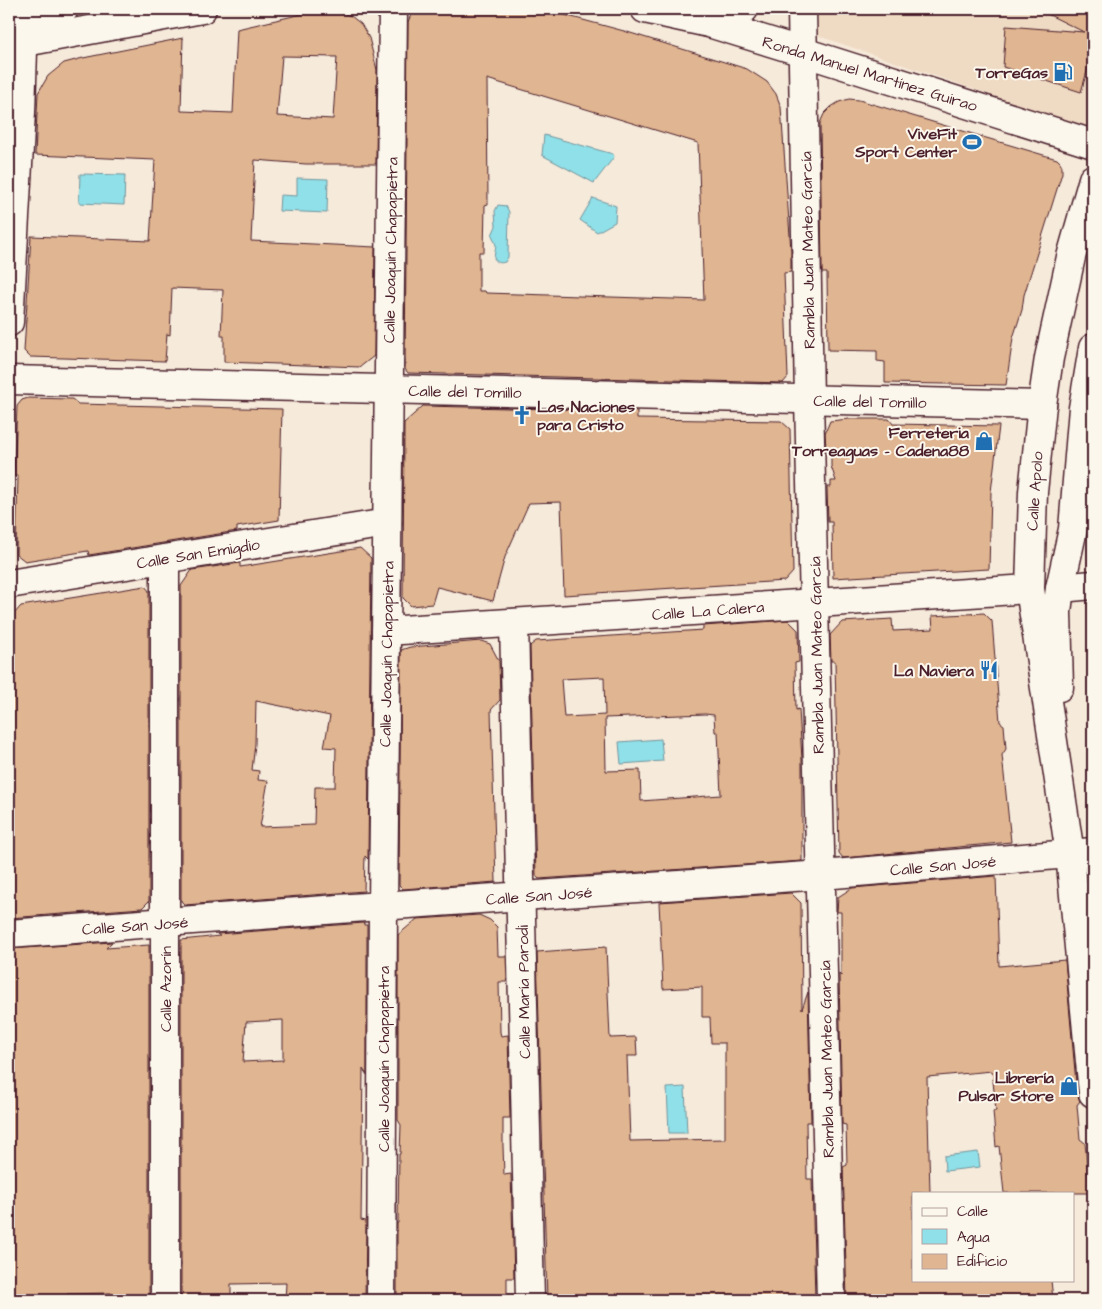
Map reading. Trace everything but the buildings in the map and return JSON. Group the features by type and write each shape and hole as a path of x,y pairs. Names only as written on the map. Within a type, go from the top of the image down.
{"street":[{"path":"19,26 64,9"},
{"path":"19,26 202,9"},
{"name":"Calle Joaquín Chapapietra","path":"381,1300 383,906 393,9"},
{"name":"Ronda Manuel Martínez Guirao","path":"645,9 702,16 803,52 1093,144"},
{"path":"702,16 744,9"},
{"name":"Rambla Juan Mateo García","path":"802,9 809,400 832,1300"},
{"path":"9,322 21,112 19,26"},
{"name":"Calle Apolo","path":"1093,179 1071,257 1059,309 1042,405 1033,492 1030,589 1062,807 1082,853 1093,1093"},
{"name":"Calle Apolo","path":"1062,807 1057,612 1060,588 1073,528 1083,408 1093,348"},
{"name":"Calle del Tomillo","path":"9,380 1042,405"},
{"name":"Calle San Emigdio","path":"9,584 387,523"},
{"name":"Calle Azorín","path":"165,559 165,1300"},
{"path":"1060,588 1093,586"},
{"name":"Calle La Calera","path":"386,632 1030,589"},
{"name":"Calle María Parodi","path":"514,623 530,1300"},
{"name":"Calle San José","path":"9,934 822,875 1082,853"}],"shaded area":[{"path":"810,9 1093,9 1093,130 810,33"}],"water":[{"path":"544,135 613,154 614,157 594,183 542,155"},
{"path":"80,174 125,175 124,205 79,203"},
{"path":"297,178 328,179 327,213 279,211 280,195 297,196"},
{"path":"593,198 616,206 615,222 597,232 580,220"},
{"path":"498,205 506,206 509,212 508,257 505,262 501,263 497,262 494,258 496,245 492,235 496,226 495,211"},
{"path":"661,739 663,761 621,764 619,742"},
{"path":"685,1087 687,1133 669,1133 667,1088"},
{"path":"978,1152 980,1167 945,1171 944,1156"}],"place":[{"name":"TorreGas","path":"1063,72"},
{"name":"ViveFit Sport Center","path":"972,142"},
{"name":"Las Naciones para Cristo","path":"522,415"},
{"name":"Ferreteria Torreaguas - Cadena88","path":"984,441"},
{"name":"La Naviera","path":"989,670"},
{"name":"Librería Pulsar Store","path":"1069,1086"}]}
